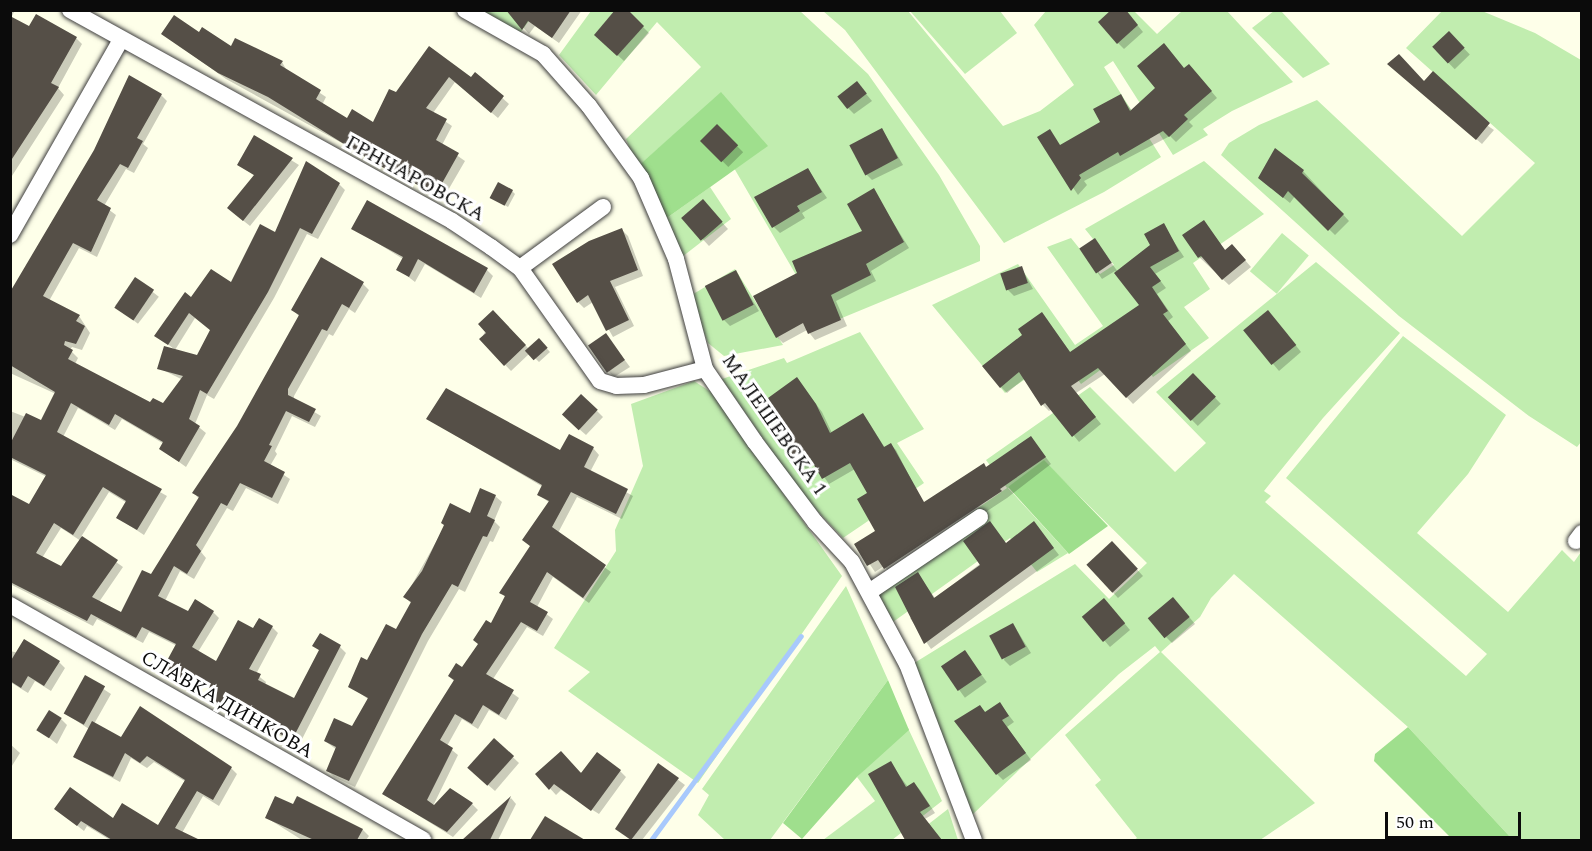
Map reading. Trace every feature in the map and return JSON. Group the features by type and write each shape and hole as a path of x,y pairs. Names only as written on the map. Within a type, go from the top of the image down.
{"street":[{"name":"ГРНЧАРОВСКА","path":"70,10 120,41 452,221 520,268 600,381 616,386 644,385 705,369"},
{"name":"МАЛЕШЕВСКА 1","path":"465,10 543,54 590,106 641,177 676,259 705,369 755,442 815,522 852,562 907,664 974,840"},
{"path":"10,235 120,41"},
{"path":"520,268 603,207"},
{"path":"869,592 980,517"},
{"name":"СЛАВКА ДИНКОВА","path":"10,605 423,840"}],"green space":[{"path":"482,11 536,11 518,36"},
{"path":"591,11 800,11 868,74 939,175 980,246 980,261 825,325 734,168 722,93 637,167 626,139 701,67 657,22 596,95 559,55"},
{"path":"823,11 908,11 1003,126 1040,111 1074,85 1034,25 1046,11 1134,11 1157,34 1182,11 1227,11 1293,82 1232,111 1203,129 1208,135 1173,155 1113,61 1104,67 1161,157 1104,192 1004,243 845,30"},
{"path":"910,11 1000,11 1017,33 965,74"},
{"path":"1274,11 1281,11 1330,64 1303,78 1252,28"},
{"path":"1442,11 1482,11 1535,33 1581,60 1581,442 1577,447 1529,416 1399,316 1221,155 1229,143 1259,125 1317,100 1462,236 1535,163 1406,48"},
{"path":"721,92 768,146 664,220 637,167"},
{"path":"1204,161 1264,214 1193,263 1210,289 1184,307 1209,338 1153,377 1132,347 1081,384 1060,355 1005,393 932,305 1018,264 1075,345 1103,326 1047,247 1071,238 1100,274 1114,265 1085,229"},
{"path":"710,187 731,219 678,260 664,220"},
{"path":"1282,233 1309,255 1277,294 1250,271"},
{"path":"1316,262 1400,333 1323,418 1264,491 1271,496 1265,502 1466,676 1487,654 1286,478 1403,336 1506,415 1468,474 1417,533 1508,612 1562,550 1574,562 1581,552 1581,840 1513,840 1408,727 1234,574 1211,598 1200,617 1161,652 1315,803 1260,840 1134,840 1137,838 1095,785 1101,780 1065,735 1160,652 1155,646 1119,674 970,817 911,665 1075,564 1109,599 1147,563 1044,461 1008,488 1068,553 1037,572 1010,538 893,622 876,589 926,544 1007,488 986,460 1090,387 1175,472 1206,443 1156,392"},
{"path":"735,269 783,345 724,356 708,343 690,296"},
{"path":"860,332 924,429 897,443 924,483 843,538 802,495 722,379 784,358 787,363"},
{"path":"694,381 711,392 842,576 698,783 568,691 590,672 554,648 616,551 615,530 643,466 631,404"},
{"path":"1044,460 1108,526 1069,554 1008,487"},
{"path":"846,586 888,680 770,840 725,840 698,815 709,795 702,789"},
{"path":"888,680 909,730 857,777 802,839 783,823"},
{"path":"1408,727 1513,840 1453,840 1374,761 1375,754"},
{"path":"908,728 942,801 892,840 823,840 875,801 857,777"},
{"path":"948,809 958,840 908,840"}],"building":[{"path":"506,10 571,10 552,38 528,21 522,30"},
{"path":"615,10 628,10 644,26 617,56 594,35"},
{"path":"1111,10 1126,10 1138,25 1117,44 1098,22"},
{"path":"36,14 77,37 51,83 59,87 10,162 10,16 29,26"},
{"path":"174,15 199,32 202,27 231,46 235,38 283,61 280,65 321,90 316,99 347,118 352,109 373,122 389,89 396,92 429,46 471,77 475,72 504,96 491,113 449,77 426,108 447,119 436,140 459,153 436,194 378,165 268,97 218,73 161,34"},
{"path":"1449,31 1465,48 1448,64 1432,47"},
{"path":"1164,43 1184,68 1189,64 1212,91 1184,115 1188,119 1169,137 1163,131 1120,156 1118,152 1079,175 1081,178 1071,191 1037,137 1050,129 1060,145 1100,122 1093,109 1121,94 1130,111 1155,88 1137,66"},
{"path":"1399,54 1424,81 1433,71 1490,123 1476,140 1387,64"},
{"path":"129,75 162,94 137,138 143,141 128,168 120,164 97,200 111,208 91,252 73,243 43,296 80,315 76,321 85,326 76,344 65,341 64,345 73,350 68,359 150,402 153,398 163,403 183,376 157,369 164,346 197,355 210,330 189,313 168,345 154,336 185,292 191,297 211,269 231,282 260,224 275,232 306,161 340,183 312,234 300,228 268,292 207,394 200,390 189,419 200,426 179,462 159,449 163,442 115,414 109,425 71,403 57,432 162,489 137,530 116,518 126,501 103,487 73,535 54,523 36,553 61,566 82,536 118,560 92,597 121,612 142,570 151,574 199,497 192,493 237,426 299,315 291,310 321,257 364,282 349,308 342,304 327,331 322,329 288,389 288,395 316,409 309,422 286,411 269,445 272,446 264,461 285,472 272,498 240,483 227,506 221,503 196,545 201,551 187,574 174,566 158,596 188,611 195,599 214,611 192,647 216,661 238,620 253,628 259,618 273,626 249,669 261,674 258,680 294,698 319,650 312,646 320,633 341,645 292,740 253,720 257,712 226,698 222,706 205,698 210,686 186,672 182,679 163,668 176,644 142,627 136,638 91,614 87,621 10,582 10,494 29,504 46,475 10,457 10,444 26,413 41,420 55,392 10,365 10,292 94,150"},
{"path":"857,81 867,94 847,109 837,96"},
{"path":"717,124 738,145 721,162 700,141"},
{"path":"882,128 898,158 865,175 849,145"},
{"path":"254,135 293,158 243,221 227,208 254,175 237,165"},
{"path":"1275,148 1304,170 1302,173 1344,214 1328,231 1288,191 1283,198 1258,178"},
{"path":"808,168 822,192 797,206 800,211 772,228 754,197"},
{"path":"498,182 513,190 505,206 490,198"},
{"path":"874,188 904,242 866,264 871,275 831,295 841,320 808,334 803,323 776,338 753,296 797,273 792,261 862,231 847,204"},
{"path":"703,199 723,222 701,241 681,218"},
{"path":"367,200 488,268 474,293 418,259 409,277 396,270 403,257 351,229"},
{"path":"1204,220 1225,250 1232,244 1246,260 1222,280 1201,256 1198,258 1182,235"},
{"path":"1164,223 1179,251 1150,267 1161,281 1152,287 1168,311 1163,314 1186,344 1126,398 1098,368 1071,386 1096,417 1072,437 1045,403 1041,406 1019,372 1000,388 982,366 1022,335 1018,329 1042,312 1070,352 1139,305 1114,273 1150,245 1144,234"},
{"path":"622,228 638,270 610,281 629,320 606,331 588,295 577,303 552,264 589,241"},
{"path":"1095,238 1112,263 1096,273 1079,249"},
{"path":"1022,266 1028,283 1006,291 1000,273"},
{"path":"736,270 754,305 723,321 705,286"},
{"path":"135,277 154,290 133,321 114,308"},
{"path":"493,310 526,345 504,366 479,339 486,333 478,324"},
{"path":"1268,310 1296,345 1271,365 1243,330"},
{"path":"606,333 625,360 607,373 588,346"},
{"path":"539,338 548,348 534,360 525,351"},
{"path":"1193,373 1216,397 1191,421 1168,397"},
{"path":"797,377 816,404 830,433 863,413 884,447 891,443 924,502 984,463 986,467 1031,436 1046,457 1000,489 1002,491 884,569 878,560 867,566 854,544 875,531 857,499 867,493 850,463 822,479 810,458 798,464 780,433 768,398"},
{"path":"446,388 560,450 569,434 594,447 584,467 628,489 616,514 571,492 552,527 606,565 583,598 547,572 530,602 548,612 537,631 521,622 486,674 514,690 499,715 483,705 472,724 455,714 440,740 453,748 427,800 434,805 450,788 473,803 447,832 382,794 454,680 448,676 456,663 462,667 478,644 473,640 486,620 491,623 505,596 499,593 530,546 522,540 549,501 537,495 542,485 426,419"},
{"path":"581,394 598,410 579,430 562,414"},
{"path":"480,488 496,495 487,516 495,520 487,537 483,536 458,587 452,584 422,634 349,781 326,771 336,747 324,741 334,718 352,726 368,698 348,687 361,657 367,660 386,624 396,629 411,602 403,597 422,571 444,525 441,523 450,503 470,513"},
{"path":"990,521 1006,543 1034,521 1054,548 924,644 895,587 918,572 934,598 980,565 963,541"},
{"path":"1112,541 1138,569 1112,593 1086,565"},
{"path":"1173,597 1190,617 1164,638 1148,618"},
{"path":"1104,598 1125,623 1103,642 1082,617"},
{"path":"1013,623 1026,647 1002,660 989,636"},
{"path":"24,639 60,661 44,686 28,676 21,688 10,681 10,662"},
{"path":"965,650 982,675 958,691 941,666"},
{"path":"85,675 105,686 84,725 64,713"},
{"path":"1000,702 1009,716 1002,720 1026,753 996,775 954,721 980,705 985,712"},
{"path":"140,706 232,767 213,800 197,791 175,828 200,840 112,840 81,821 77,826 54,809 70,787 113,818 122,803 158,825 185,780 147,756 140,763 125,753 113,777 73,757 92,721 121,737"},
{"path":"49,710 62,718 49,738 36,730"},
{"path":"494,738 514,756 487,786 467,768"},
{"path":"561,751 581,773 597,752 621,770 591,811 554,784 549,790 535,774"},
{"path":"891,761 906,787 914,782 930,806 920,812 942,840 905,840 868,774"},
{"path":"658,763 679,778 631,840 615,829"},
{"path":"275,796 293,804 297,796 363,829 357,840 314,840 265,818"},
{"path":"511,796 490,840 462,840"},
{"path":"545,816 585,840 530,840"}],"waterway":[{"path":"651,840 801,636"}]}
